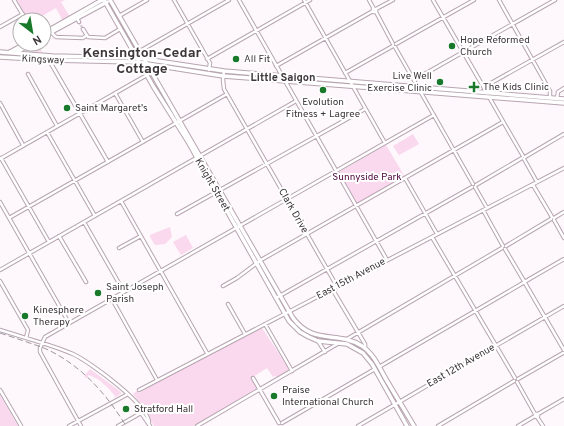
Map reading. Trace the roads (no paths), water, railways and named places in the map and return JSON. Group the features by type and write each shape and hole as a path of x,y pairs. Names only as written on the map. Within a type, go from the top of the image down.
{"main road":[{"name":"Knight Street","path":"106,0 119,16 296,328 305,335 318,341 340,342"},
{"name":"Knight Street","path":"106,0 147,75 178,122"},
{"path":"52,31 78,20 106,0"},
{"path":"52,30 106,0"},
{"name":"Kingsway","path":"0,52 138,58 209,72"},
{"path":"6,58 15,53"},
{"name":"Kingsway","path":"0,57 140,63 209,72 349,81 564,99"},
{"name":"Kingsway","path":"224,73 284,80 564,103"},
{"name":"Knight Street","path":"286,312 307,332 323,337 347,339"},
{"name":"Clark Drive","path":"347,339 365,349 373,357 394,405 408,426"},
{"name":"Clark Drive","path":"340,342 359,350 370,360 377,368 414,426"}],"street":[{"path":"14,0 22,12"},
{"path":"119,16 147,0"},
{"path":"174,0 210,64 209,72"},
{"path":"139,52 230,0"},
{"path":"239,0 387,260"},
{"path":"207,59 304,2 310,0"},
{"path":"369,0 487,208"},
{"path":"276,66 393,0"},
{"path":"433,0 487,92 537,182"},
{"path":"345,73 474,0"},
{"path":"499,0 550,90 550,98"},
{"path":"414,80 556,0"},
{"path":"304,2 385,143"},
{"path":"0,27 12,20"},
{"path":"83,29 91,38 105,38 121,29"},
{"path":"52,32 56,37 83,38 87,35"},
{"path":"484,87 564,42"},
{"path":"46,55 108,162"},
{"name":"Clark Drive","path":"224,73 223,86 227,94 327,269 335,284 334,292 365,344 365,349"},
{"path":"28,74 57,126"},
{"path":"49,242 1,159 147,75"},
{"path":"557,98 558,92 564,88"},
{"path":"115,93 143,142"},
{"path":"9,218 227,94"},
{"path":"0,270 296,101"},
{"path":"0,103 23,146"},
{"path":"176,214 365,109"},
{"path":"82,426 40,350 41,344 45,337 434,115"},
{"path":"223,286 238,278 259,262 504,122"},
{"path":"47,132 95,216"},
{"path":"278,297 564,134"},
{"name":"East 15th Avenue","path":"139,390 207,353 564,168"},
{"path":"405,178 437,234"},
{"path":"533,184 564,238"},
{"path":"121,201 207,353"},
{"path":"0,202 69,323"},
{"path":"438,426 564,352 483,210"},
{"path":"347,339 564,212"},
{"path":"84,222 124,292"},
{"path":"59,236 86,282"},
{"path":"119,248 141,236"},
{"path":"432,237 543,426"},
{"path":"253,378 280,425 564,259"},
{"path":"0,281 28,330 26,338"},
{"path":"112,299 157,380"},
{"path":"228,304 245,334"},
{"name":"East 12th Avenue","path":"358,426 564,306"},
{"path":"264,324 292,371"},
{"path":"0,330 79,357 129,394 137,404 146,422 150,425"},
{"path":"318,341 325,352"},
{"path":"198,426 340,342"},
{"path":"0,390 21,426"},
{"path":"69,426 129,394"},
{"path":"518,426 564,399"},
{"path":"137,404 140,405 146,414 150,425"},
{"path":"118,426 141,413"}],"tunnel":[{"path":"79,22 83,29"}],"railway":[{"path":"0,333 44,348 69,362 101,391 126,426"}],"place":[{"name":"Hope Reformed Church","path":"452,46"},
{"name":"All Fit","path":"236,59"},
{"name":"Live Well Exercise Clinic","path":"440,82"},
{"name":"The Kids Clinic","path":"474,87"},
{"name":"Evolution Fitness + Lagree","path":"323,90"},
{"name":"Saint Margaret's","path":"67,108"},
{"name":"Saint Joseph Parish","path":"98,293"},
{"name":"Kinesphere Therapy","path":"25,316"},
{"name":"Praise International Church","path":"274,396"},
{"name":"Stratford Hall","path":"126,409"}],"district":[{"name":"Kensington-Cedar Cottage","path":"142,62"},
{"name":"Little Saigon","path":"283,78"}],"park label":[{"name":"Sunnyside Park","path":"367,177"}]}
